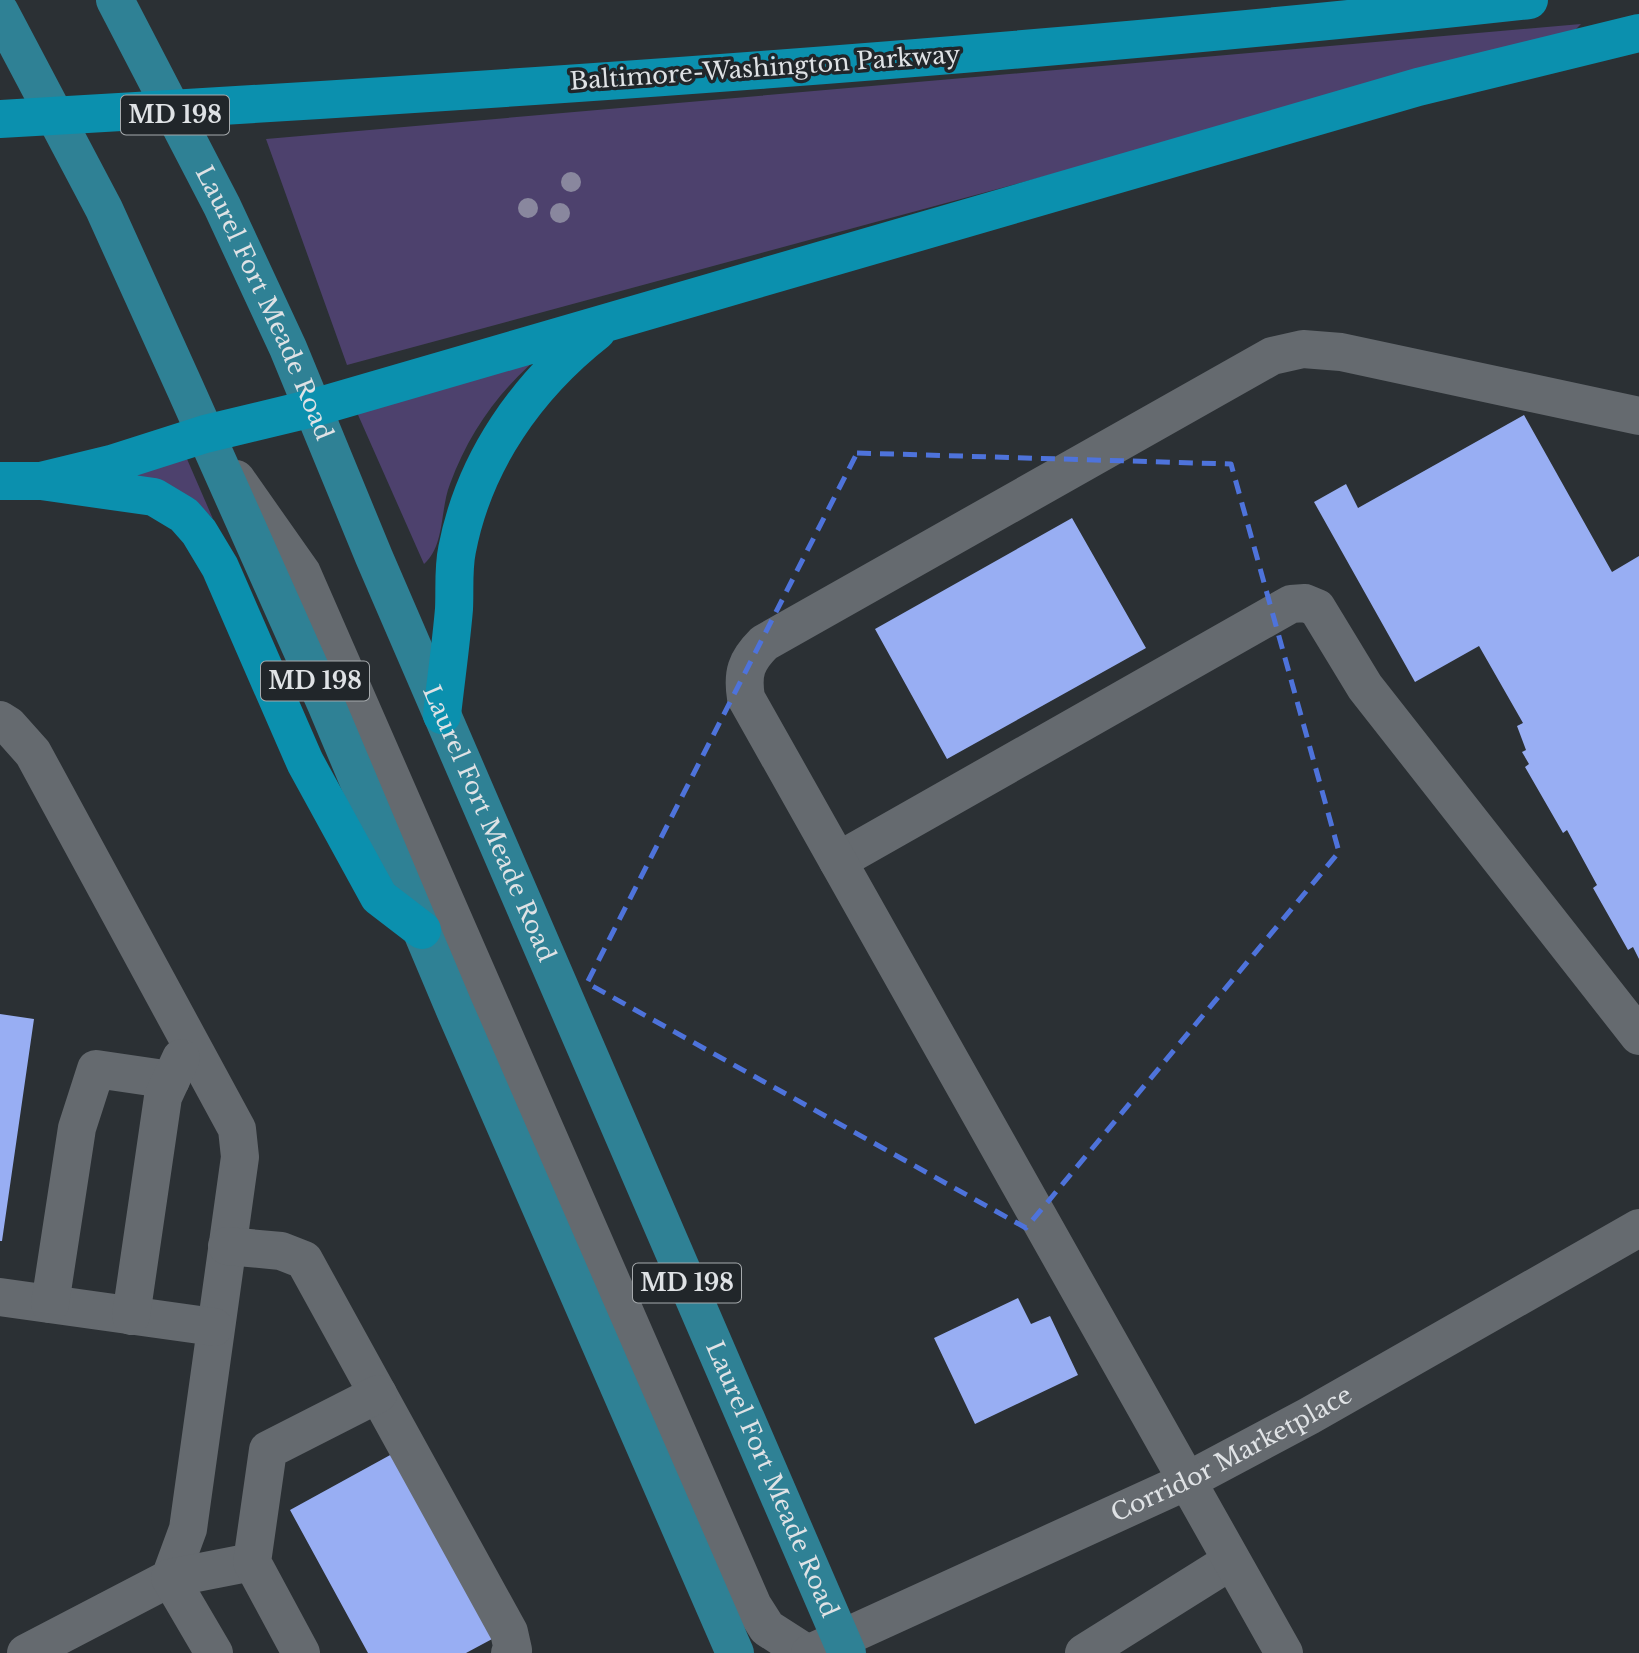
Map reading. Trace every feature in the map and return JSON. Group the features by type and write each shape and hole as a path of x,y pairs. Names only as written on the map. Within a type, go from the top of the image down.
{"highway":[{"name":"Baltimore-Washington Parkway","path":"0,119 325,101 847,63 1530,0"},
{"path":"41,481 111,464 205,434 313,408 1419,87 1639,33"},
{"path":"442,715 456,551 470,502 495,446 523,402 564,357 610,321"},
{"path":"0,481 41,481 154,497 184,515 200,532 220,567 305,762 379,897 422,930"}],"main road":[{"name":"Laurel Fort Meade Road","path":"122,12 222,206 288,348 826,1649"},
{"name":"MD 198","path":"5,21 104,209 205,434 736,1653"}],"street":[{"path":"1284,1653 746,698 742,677 749,658 764,643 1272,356 1303,349 1340,352 1639,416"},
{"path":"205,434 302,573 753,1606 767,1628 826,1649"},
{"path":"838,861 1291,604 1305,603 1317,608 1365,687 1639,1036"},
{"path":"0,720 8,724 33,752 237,1129 240,1157 214,1327 188,1529 170,1578"},
{"path":"131,1316 163,1097 189,1041"},
{"path":"50,1304 77,1128 96,1069 171,1080"},
{"name":"Corridor Marketplace","path":"826,1649 1187,1481 1321,1409 1639,1228"},
{"path":"226,1246 281,1251 304,1260 378,1394 501,1648"},
{"path":"0,1297 214,1327"},
{"path":"301,1653 252,1562 268,1450 378,1394"},
{"path":"1084,1653 1231,1560"},
{"path":"26,1653 170,1578 252,1562"},
{"path":"170,1578 214,1653"}],"highlighted area":[{"path":"857,453 1231,464 1339,852 1026,1228 587,983"}],"shaded area":[{"path":"1581,24 1571,34 347,365 266,139"},
{"path":"551,347 518,376 479,425 458,463 447,494 436,547 424,564 355,408"},
{"path":"187,459 213,519 194,499 131,475"}],"building":[{"path":"1524,415 1612,572 1639,556 1639,959 1633,947 1628,950 1593,888 1597,885 1567,830 1563,833 1525,767 1529,764 1522,752 1526,750 1517,726 1523,723 1479,646 1415,682 1314,502 1346,484 1358,508"},
{"path":"1072,518 1146,648 947,759 875,629"},
{"path":"0,1014 34,1019 2,1241 0,1241"},
{"path":"1018,1298 1031,1324 1050,1316 1078,1375 975,1424 934,1338"},
{"path":"392,1454 494,1638 466,1653 368,1653 290,1510"}]}
